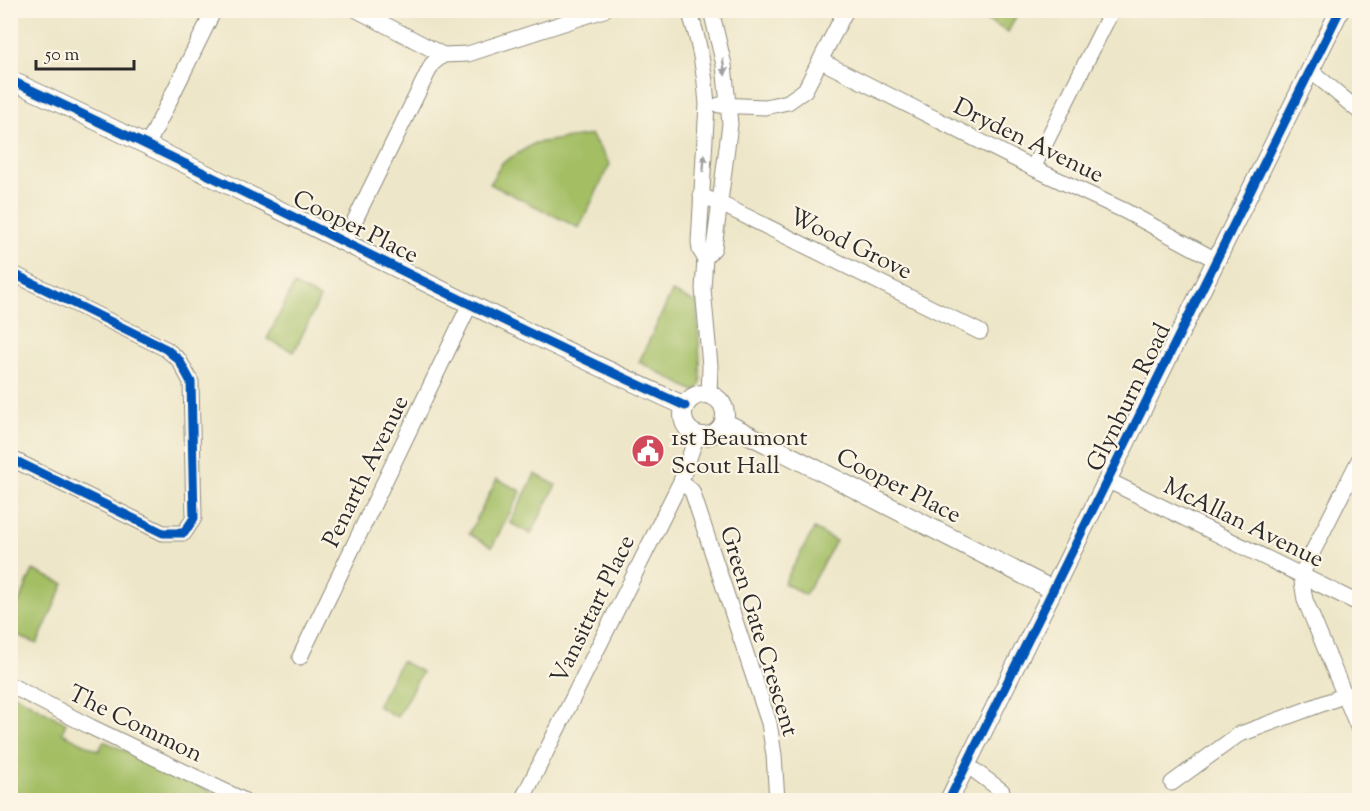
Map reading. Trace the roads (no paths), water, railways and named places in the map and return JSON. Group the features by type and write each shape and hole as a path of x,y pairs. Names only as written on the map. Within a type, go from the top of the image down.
{"street":[{"path":"148,144 213,10"},
{"path":"357,10 443,56"},
{"path":"344,242 432,64 443,56 468,54 604,10"},
{"path":"689,10 699,49 708,122 699,242 700,250 705,258 703,289 710,366 709,395"},
{"path":"705,258 714,248 728,152 729,107 724,65 711,10"},
{"path":"707,104 729,107 765,107 788,102 805,90 846,10"},
{"path":"1033,168 1112,10"},
{"name":"Glynburn Road","path":"949,801 1340,10"},
{"name":"Dryden Avenue","path":"821,61 1033,168 1125,211 1216,260"},
{"path":"1311,71 1359,112"},
{"name":"Cooper Place","path":"10,80 148,144 470,304 685,406"},
{"name":"Wood Grove","path":"701,196 980,332"},
{"path":"10,272 166,349 179,360 191,382 194,518 184,533 164,533 10,458"},
{"name":"Penarth Avenue","path":"300,657 470,304"},
{"path":"709,395 721,403 724,410 724,422 714,434 697,435 685,423 683,417 685,406 695,397 709,395"},
{"name":"Cooper Place","path":"724,422 1053,590"},
{"name":"Vansittart Place","path":"522,801 681,481 697,435"},
{"path":"1359,458 1301,575 1305,600 1359,732"},
{"name":"Green Gate Crescent","path":"681,481 692,491 769,723 777,801"},
{"name":"McAllan Avenue","path":"1109,481 1359,604"},
{"name":"The Common","path":"10,685 243,801"},
{"path":"1172,783 1238,735 1343,696"},
{"path":"967,765 1002,791 1003,801"}],"place":[{"name":"1st Beaumont Scout Hall","path":"648,451"}]}
